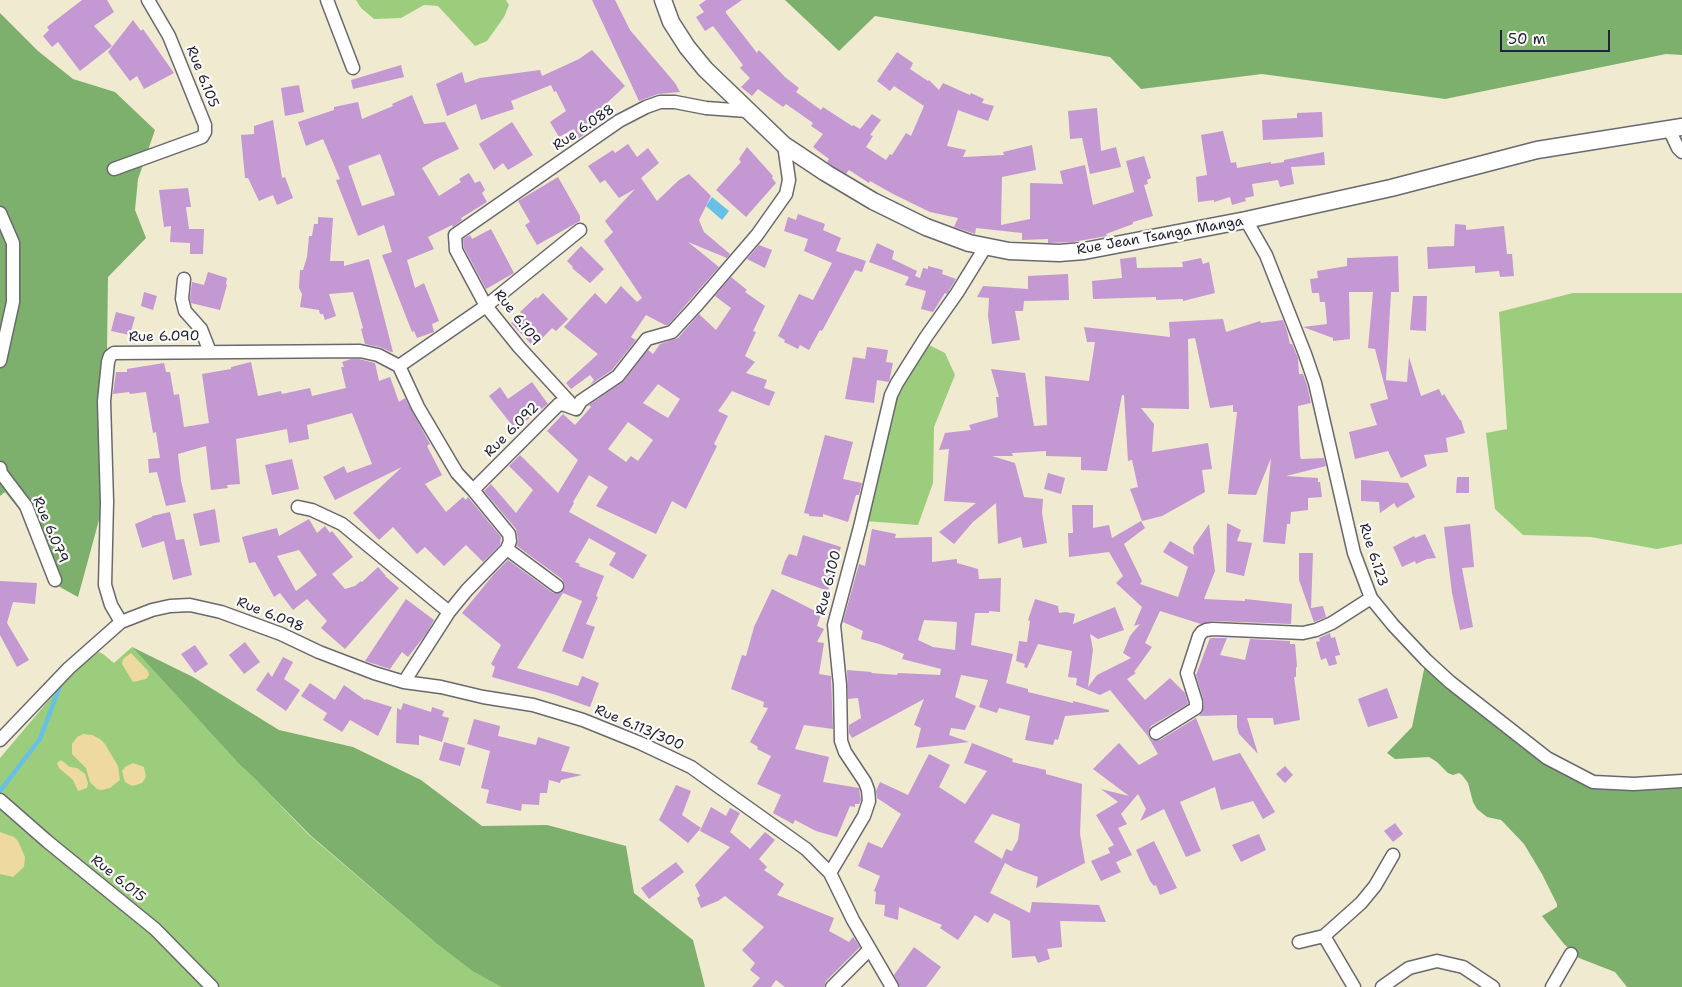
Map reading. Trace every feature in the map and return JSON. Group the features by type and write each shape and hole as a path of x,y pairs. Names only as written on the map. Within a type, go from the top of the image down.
{"street":[{"name":"Rue 6.105","path":"114,170 202,137 205,132 205,125 169,36 148,0"},
{"path":"327,0 353,68"},
{"name":"Rue Jean Tsanga Manga","path":"663,0 671,22 687,47 705,69 784,145 872,200 926,227 969,243 1009,251 1059,253 1084,251 1246,220 1391,188 1537,150 1676,128"},
{"name":"Rue 6.088","path":"455,235 619,121 646,107 660,102 675,102 706,108 747,111"},
{"path":"1676,128 1678,148 1682,152"},
{"path":"576,409 581,401 618,376 647,339 672,332 738,259 757,235 782,201 788,188 789,180 784,145"},
{"path":"0,212 14,243 13,302 0,360"},
{"name":"Rue 6.123","path":"1246,220 1266,255 1315,383 1354,553 1371,598 1393,625 1450,682 1548,758 1593,782 1634,784 1682,781"},
{"path":"404,682 449,612 507,549 510,541 509,534 457,473 418,407 399,366 486,306 580,230"},
{"name":"Rue 6.109","path":"455,235 456,250 486,306 519,347 576,409"},
{"name":"Rue 6.100","path":"830,873 864,816 868,801 865,782 845,752 841,741 840,685 834,630 838,607 860,527 891,395 906,367 957,293 986,246"},
{"path":"184,278 182,299 185,311 201,330 210,352"},
{"name":"Rue 6.090","path":"121,622 111,605 105,585 107,502 104,401 110,356 114,353 360,351 378,355 399,366"},
{"name":"Rue 6.092","path":"472,490 558,404 576,409"},
{"name":"Rue 6.079","path":"0,468 0,473 26,506 55,580"},
{"path":"298,507 312,510 342,524 449,612"},
{"path":"507,549 558,586"},
{"path":"1156,733 1196,708 1187,673 1199,636 1206,630 1303,633 1316,630 1332,622 1371,598"},
{"name":"Rue 6.098","path":"121,622 152,610 170,606 190,605 221,612 281,634 318,652 404,682"},
{"path":"0,740 70,668 121,622"},
{"name":"Rue 6.113/300","path":"404,682 441,687 483,697 533,705 583,720 640,742 691,767 806,849 830,873"},
{"name":"Rue 6.015","path":"0,800 154,929 212,987"},
{"path":"1299,942 1324,936 1361,903 1375,886 1393,855"},
{"path":"830,873 853,920 892,987"},
{"path":"1324,936 1354,987"},
{"path":"832,987 870,949"},
{"path":"1552,987 1570,954"},
{"path":"1382,987 1409,968 1437,961 1463,967 1493,987"}],"green space":[{"path":"356,0 506,0 509,5 504,17 487,41 475,46 438,6 424,5 401,18 374,19 361,8"},
{"path":"785,0 1682,0 1682,55 1666,54 1445,99 1262,74 1141,89 1110,57 875,16 839,51"},
{"path":"0,13 38,51 73,79 115,92 155,130 138,179 135,210 146,238 108,277 105,498 78,597 58,586 35,529 5,492 0,496"},
{"path":"1573,293 1682,293 1682,544 1657,549 1591,537 1523,535 1495,509 1486,433 1507,429 1499,312"},
{"path":"927,344 945,353 955,375 934,427 933,483 918,525 865,521 895,393"},
{"path":"132,647 239,764 309,835 437,944 472,971 501,987 0,987 0,758 76,668 99,652 114,663"},
{"path":"132,647 193,677 279,730 353,747 421,780 482,826 547,825 626,846 634,893 693,940 705,987 501,987 472,971 437,944 310,835 239,764"},
{"path":"1426,660 1505,726 1593,782 1682,781 1682,987 1627,987 1615,972 1579,958 1564,944 1542,916 1557,907 1557,904 1524,844 1501,820 1487,817 1477,809 1468,783 1462,775 1459,773 1453,775 1448,773 1429,757 1395,759 1387,753 1412,727"}],"sand":[{"path":"131,653 148,671 149,675 146,679 133,682 122,664 123,659"},
{"path":"83,734 92,735 100,739 118,766 120,780 110,788 97,789 90,782 86,768 72,754 72,744 77,737"},
{"path":"61,760 70,767 77,768 85,774 88,783 87,788 78,791 73,780 59,768 57,763"},
{"path":"133,763 144,767 146,777 142,783 132,786 125,782 122,771"},
{"path":"0,832 14,837 18,841 25,857 24,867 13,877 0,874"}],"water":[{"path":"712,197 729,211 722,220 706,206"}],"building":[{"path":"82,0 107,0 114,12 94,26 112,46 80,71 58,42 52,47 43,36 49,30 47,27"},
{"path":"592,0 615,0 630,30 675,83 680,92 658,94 639,101"},
{"path":"706,0 742,0 726,11 726,13 757,53 759,50 785,77 799,88 796,92 821,110 823,107 852,126 860,129 872,114 881,120 870,135 873,136 866,147 886,160 890,154 892,155 906,133 911,136 924,106 894,86 890,91 877,81 897,52 913,63 910,69 929,80 939,90 943,83 970,95 971,93 984,99 982,103 994,106 988,121 958,110 947,146 966,150 963,157 1004,155 1003,152 1032,145 1036,170 1002,177 1001,225 1030,219 1030,183 1063,184 1060,171 1085,165 1093,205 1134,192 1126,161 1144,156 1151,178 1147,180 1148,184 1144,185 1153,216 1133,222 1133,224 1106,234 1107,236 1073,242 1048,243 1048,239 1022,240 1022,233 976,228 975,234 954,227 958,218 930,212 870,181 869,183 849,170 846,174 831,165 827,162 829,159 813,147 823,134 811,126 813,123 786,104 783,107 758,89 752,96 741,87 750,78 740,68 743,65 713,26 705,31 696,17 704,12 699,5"},
{"path":"133,20 141,31 143,29 174,73 144,89 137,76 130,81 108,52"},
{"path":"592,50 625,86 592,117 596,127 579,138 574,129 559,137 550,122 566,111 551,85 511,101 514,109 481,120 476,104 447,116 436,84 462,72 465,83 480,78 540,70 542,76 579,59"},
{"path":"401,65 404,77 353,89 351,80"},
{"path":"299,85 304,112 285,116 281,88"},
{"path":"412,95 424,124 445,122 459,149 422,168 439,196 461,182 459,179 469,173 475,183 480,181 485,190 482,193 487,202 461,218 462,220 453,227 452,225 428,237 434,249 407,260 415,288 424,283 439,321 432,324 434,332 417,338 414,331 412,332 382,255 392,252 384,225 358,236 336,180 340,179 323,139 306,146 298,122 334,110 334,107 358,102 362,119 393,106 392,104","holes":["380,154 395,195 362,206 348,166"]},
{"path":"1097,108 1101,151 1116,147 1121,167 1090,174 1082,138 1070,139 1068,111"},
{"path":"1322,112 1323,137 1263,140 1262,120 1297,118 1297,113"},
{"path":"273,120 282,178 285,177 293,198 277,205 273,195 259,201 248,178 245,178 241,135 254,134 254,126"},
{"path":"512,122 533,155 508,170 503,163 494,170 479,144"},
{"path":"1223,131 1231,163 1236,162 1237,168 1271,162 1271,164 1284,162 1284,160 1324,152 1325,165 1291,167 1294,184 1280,187 1278,180 1252,184 1254,196 1245,198 1246,201 1232,205 1230,197 1214,202 1214,200 1198,202 1196,177 1207,175 1201,135"},
{"path":"628,144 637,157 648,148 659,163 641,178 657,201 679,180 689,174 711,196 699,220 704,232 730,254 727,258 688,242 719,267 668,325 646,315 631,337 636,340 612,370 590,385 594,380 590,375 571,389 566,383 598,354 564,327 595,293 606,304 621,286 637,302 642,298 604,241 613,232 605,221 635,189 619,198 605,180 600,183 588,166 613,150 615,153"},
{"path":"747,147 773,176 772,178 776,183 746,217 716,190 741,162 739,159"},
{"path":"558,177 580,216 580,221 537,245 525,225 530,222 518,201"},
{"path":"188,188 191,207 186,207 189,229 204,229 203,254 190,254 190,243 170,242 171,226 164,227 159,190"},
{"path":"798,214 825,224 823,230 841,238 836,251 866,261 862,272 855,270 822,331 820,330 809,350 800,345 798,349 784,342 785,340 778,336 799,294 813,300 832,263 804,251 808,239 784,231 788,217 796,220"},
{"path":"318,217 333,218 330,261 344,261 344,266 369,259 393,352 365,344 361,329 363,328 353,292 329,294 336,316 325,320 319,310 300,307 302,294 299,288 300,270 303,270 307,257 309,236 312,236 314,224 318,224"},
{"path":"1455,224 1466,225 1466,230 1504,226 1507,254 1512,254 1514,276 1500,277 1499,271 1475,273 1475,266 1428,269 1427,247 1454,246"},
{"path":"491,229 514,273 486,289 464,248 463,239 470,235 472,239"},
{"path":"877,243 894,251 892,259 917,271 915,276 920,278 923,268 928,269 928,266 943,270 942,274 956,279 933,312 921,309 926,291 905,285 909,277 869,262"},
{"path":"759,245 772,250 765,268 747,259"},
{"path":"581,246 604,269 590,283 572,268 567,261"},
{"path":"1398,256 1399,292 1391,292 1386,380 1384,380 1407,382 1409,357 1421,396 1439,389 1442,396 1444,394 1461,420 1465,433 1446,438 1448,452 1424,455 1427,466 1401,478 1388,451 1355,459 1349,432 1377,425 1370,404 1388,399 1375,349 1368,348 1373,292 1349,292 1350,339 1333,341 1333,338 1303,327 1327,324 1325,302 1320,302 1319,293 1312,293 1310,279 1318,278 1317,271 1347,266 1347,258"},
{"path":"1136,257 1137,268 1183,267 1182,262 1201,258 1203,264 1209,262 1215,293 1183,301 1183,299 1156,300 1156,297 1093,299 1092,281 1122,278 1120,259"},
{"path":"208,272 227,278 220,310 191,303 192,282 204,285"},
{"path":"1068,274 1069,300 1024,301 1023,311 1015,311 1020,340 992,344 988,316 989,298 977,297 983,286 1028,289 1028,276"},
{"path":"731,277 747,290 745,292 765,306 753,331 756,332 745,356 755,362 746,373 767,380 764,388 775,392 769,406 732,391 718,411 728,416 714,444 717,446 686,509 672,501 656,534 596,506 608,487 589,475 569,512 647,555 633,579 609,565 616,553 589,538 575,562 580,564 579,566 604,576 596,596 598,597 586,624 595,627 583,659 562,651 582,601 563,593 517,668 578,686 582,676 599,683 590,707 553,694 492,677 495,667 491,664 501,645 462,613 508,560 553,593 561,593 565,586 562,579 517,546 516,529 484,491 491,484 516,513 533,490 509,466 520,455 558,493 578,460 547,431 563,414 575,425 591,407 589,405 624,381 648,350 653,354 660,344 678,338 699,314 716,330 731,308 715,296","holes":["658,384 680,399 668,418 643,403","628,422 653,440 638,461 631,456 626,462 608,449"]},
{"path":"144,292 157,296 153,310 141,306"},
{"path":"543,293 568,319 556,331 552,328 534,347 511,323 522,314 520,312 536,297 537,299"},
{"path":"1413,296 1427,296 1426,331 1410,330"},
{"path":"116,312 135,317 130,335 111,331"},
{"path":"1223,319 1226,332 1260,321 1261,323 1283,320 1290,344 1292,344 1298,358 1299,374 1303,374 1307,385 1311,403 1298,406 1300,456 1301,459 1324,458 1326,466 1286,476 1318,478 1322,497 1308,498 1308,510 1291,512 1290,524 1287,524 1285,544 1263,542 1271,458 1256,495 1228,494 1237,412 1233,412 1233,405 1210,408 1195,338 1188,339 1189,409 1141,408 1154,424 1152,452 1208,443 1212,469 1202,470 1205,492 1162,516 1142,521 1130,489 1138,487 1132,460 1128,461 1124,395 1122,395 1107,471 1081,470 1081,457 1046,456 1046,451 1012,453 1013,456 992,456 1015,463 1024,497 1043,499 1042,513 1047,543 1023,548 1021,537 998,544 996,503 973,522 954,544 939,532 976,503 944,501 949,449 939,450 945,433 971,430 969,425 998,417 996,397 999,397 991,369 1025,373 1034,426 1047,425 1045,376 1089,381 1095,342 1087,342 1084,327 1170,337 1169,322"},
{"path":"867,347 888,350 886,362 893,363 889,382 877,380 874,403 845,399 853,357 865,359"},
{"path":"351,359 375,363 379,381 390,377 399,402 405,398 430,444 427,446 442,475 425,484 446,512 463,497 466,500 468,497 501,537 500,545 483,562 466,545 444,566 425,547 417,554 393,527 379,540 353,513 402,467 335,500 323,477 344,466 347,473 372,464 352,413 307,425 309,439 289,443 287,429 236,439 240,484 227,485 228,488 211,490 206,446 178,454 186,502 166,506 157,472 149,473 148,459 160,458 156,432 153,433 146,392 113,394 116,372 127,372 127,369 164,363 166,372 170,372 174,395 179,394 184,427 209,423 202,374 231,369 231,367 251,362 258,396 281,391 282,394 310,388 312,396 346,388 341,367 344,367 342,362"},
{"path":"532,382 548,404 515,429 489,396 500,387 508,399"},
{"path":"825,435 853,442 843,479 862,483 859,495 856,495 848,522 823,514 823,517 809,516 809,514 804,513"},
{"path":"292,459 299,489 272,495 265,465"},
{"path":"1048,473 1065,478 1061,494 1044,489"},
{"path":"1457,477 1469,477 1469,493 1456,493"},
{"path":"1361,480 1408,483 1415,497 1397,508 1394,503 1380,513 1379,502 1361,501"},
{"path":"1072,505 1093,505 1093,528 1109,525 1112,538 1141,521 1145,528 1124,544 1142,581 1140,584 1178,597 1188,567 1163,552 1170,541 1194,555 1193,547 1209,524 1215,571 1204,599 1245,601 1245,599 1292,604 1291,624 1213,621 1201,624 1160,611 1145,643 1152,647 1134,672 1136,673 1127,679 1145,700 1170,678 1185,693 1188,704 1151,726 1148,733 1149,737 1153,740 1160,740 1196,718 1213,761 1240,753 1275,812 1263,819 1253,801 1221,810 1215,787 1180,802 1201,851 1186,857 1164,809 1140,821 1146,809 1138,794 1121,814 1127,824 1118,828 1132,855 1116,862 1121,872 1101,881 1091,861 1110,853 1108,848 1114,845 1096,815 1118,802 1101,789 1129,796 1093,769 1119,743 1139,765 1158,754 1147,735 1110,690 1100,695 1076,685 1077,678 1068,677 1072,651 1038,644 1027,668 1024,667 1025,664 1016,661 1019,641 1027,642 1030,621 1028,620 1035,599 1058,606 1059,613 1075,614 1073,624 1115,607 1124,630 1098,639 1090,634 1093,650 1088,687 1097,675 1131,658 1123,653 1130,636 1140,624 1134,626 1142,607 1116,583 1123,576 1109,552 1069,557 1068,533 1073,533"},
{"path":"215,509 220,542 200,546 193,514"},
{"path":"170,512 176,540 184,539 192,575 173,580 164,541 142,548 135,524 152,516"},
{"path":"309,519 317,533 325,526 330,533 332,531 353,557 332,574 345,589 362,582 378,567 399,588 345,649 321,628 327,621 307,599 293,610 280,593 274,597 255,562 249,563 242,537 277,528 279,536","holes":["299,550 317,575 296,591 277,556"]},
{"path":"1227,523 1241,530 1237,541 1252,543 1244,576 1226,572"},
{"path":"1470,524 1474,567 1462,568 1473,627 1460,630 1452,593 1444,527"},
{"path":"872,529 896,534 895,538 932,537 932,562 957,559 957,563 978,569 979,579 1001,578 1000,612 975,613 971,645 1013,654 1006,683 1028,689 1028,692 1073,703 1073,701 1109,710 1109,712 1065,716 1058,740 1055,739 1053,745 1025,740 1030,716 999,708 997,713 979,707 988,680 961,675 955,697 976,706 965,730 951,728 949,735 969,742 916,748 921,728 914,725 924,699 852,738 849,733 849,725 861,718 858,698 848,699 847,670 897,675 898,673 940,675 941,669 902,659 904,654 861,639 863,631 843,622 859,564 865,566","holes":["924,620 957,622 955,650 933,647 918,640"]},
{"path":"1425,534 1436,558 1427,559 1416,564 1415,561 1402,567 1393,547 1414,536 1415,538"},
{"path":"803,535 841,547 828,591 781,574 789,554 797,556"},
{"path":"1299,553 1313,553 1311,608 1323,606 1326,617 1314,622 1299,580"},
{"path":"0,581 37,583 35,604 13,602 7,623 29,660 17,667 0,635"},
{"path":"772,589 821,614 817,626 824,629 817,642 824,643 819,674 831,676 833,729 804,725 795,749 829,757 823,782 859,788 861,800 859,804 855,804 855,807 850,806 837,837 816,831 795,820 793,824 773,813 781,795 757,784 771,756 757,749 758,747 750,742 768,708 763,707 764,702 731,689 742,655 746,656 754,627"},
{"path":"406,599 434,620 426,634 408,657 402,652 390,669 365,661"},
{"path":"1330,633 1331,638 1335,637 1340,655 1335,656 1337,664 1329,666 1326,658 1321,660 1316,642 1320,641 1319,638"},
{"path":"1210,638 1227,638 1220,655 1245,660 1250,639 1290,641 1290,644 1295,644 1297,666 1296,677 1294,677 1300,720 1274,725 1273,718 1247,718 1258,754 1239,734 1237,715 1199,716 1203,712 1204,702 1196,675"},
{"path":"245,642 260,662 244,674 229,655"},
{"path":"195,645 208,664 195,673 181,654"},
{"path":"283,657 293,662 284,679 300,690 286,711 256,690 268,672 272,677"},
{"path":"310,683 335,700 344,685 365,700 392,707 378,736 350,720 342,732 323,720 327,713 301,696"},
{"path":"1387,688 1398,718 1368,727 1358,699"},
{"path":"403,703 431,712 432,707 444,711 442,716 449,718 442,742 419,735 419,745 396,743 397,708 401,710"},
{"path":"474,719 500,726 498,736 536,745 538,737 570,747 561,771 582,775 561,780 560,783 549,780 547,793 540,793 539,805 522,804 521,811 486,803 489,790 481,788 490,751 467,744"},
{"path":"444,742 465,748 460,766 439,760"},
{"path":"972,743 1013,759 1012,762 1046,770 1046,774 1082,784 1080,834 1085,863 1036,888 1038,877 1005,863 990,893 1030,913 1032,902 1099,905 1106,922 1060,921 1062,947 1047,949 1050,959 1038,963 1035,956 1012,958 1010,921 994,913 988,923 975,915 958,940 940,928 942,925 899,907 898,920 884,916 885,905 875,904 876,892 874,891 880,876 858,866 868,842 882,848 901,814 877,798 876,791 880,782 908,795 929,754 950,765 939,787 965,804 987,771 964,763","holes":["992,814 1020,824 1018,840 1012,851 1006,849 1002,859 974,842"]},
{"path":"1285,766 1293,775 1285,783 1276,774"},
{"path":"676,785 691,791 682,815 701,828 688,843 659,820"},
{"path":"711,807 726,816 730,808 740,813 730,832 750,849 765,832 775,840 759,859 767,867 764,870 784,884 777,895 834,918 829,931 849,942 853,937 860,947 826,981 824,987 785,987 776,980 771,987 752,987 760,978 750,970 755,963 742,950 764,927 725,896 701,908 697,898 700,896 695,885 730,847 700,831"},
{"path":"1395,823 1403,834 1393,842 1384,831"},
{"path":"1259,834 1266,850 1241,862 1232,845"},
{"path":"1154,841 1177,888 1160,895 1156,885 1154,886 1150,881 1136,850"},
{"path":"676,862 684,872 649,899 641,888"},
{"path":"914,947 941,967 926,987 900,987 894,975"}],"waterway":[{"path":"0,791 40,739 60,686"}]}
